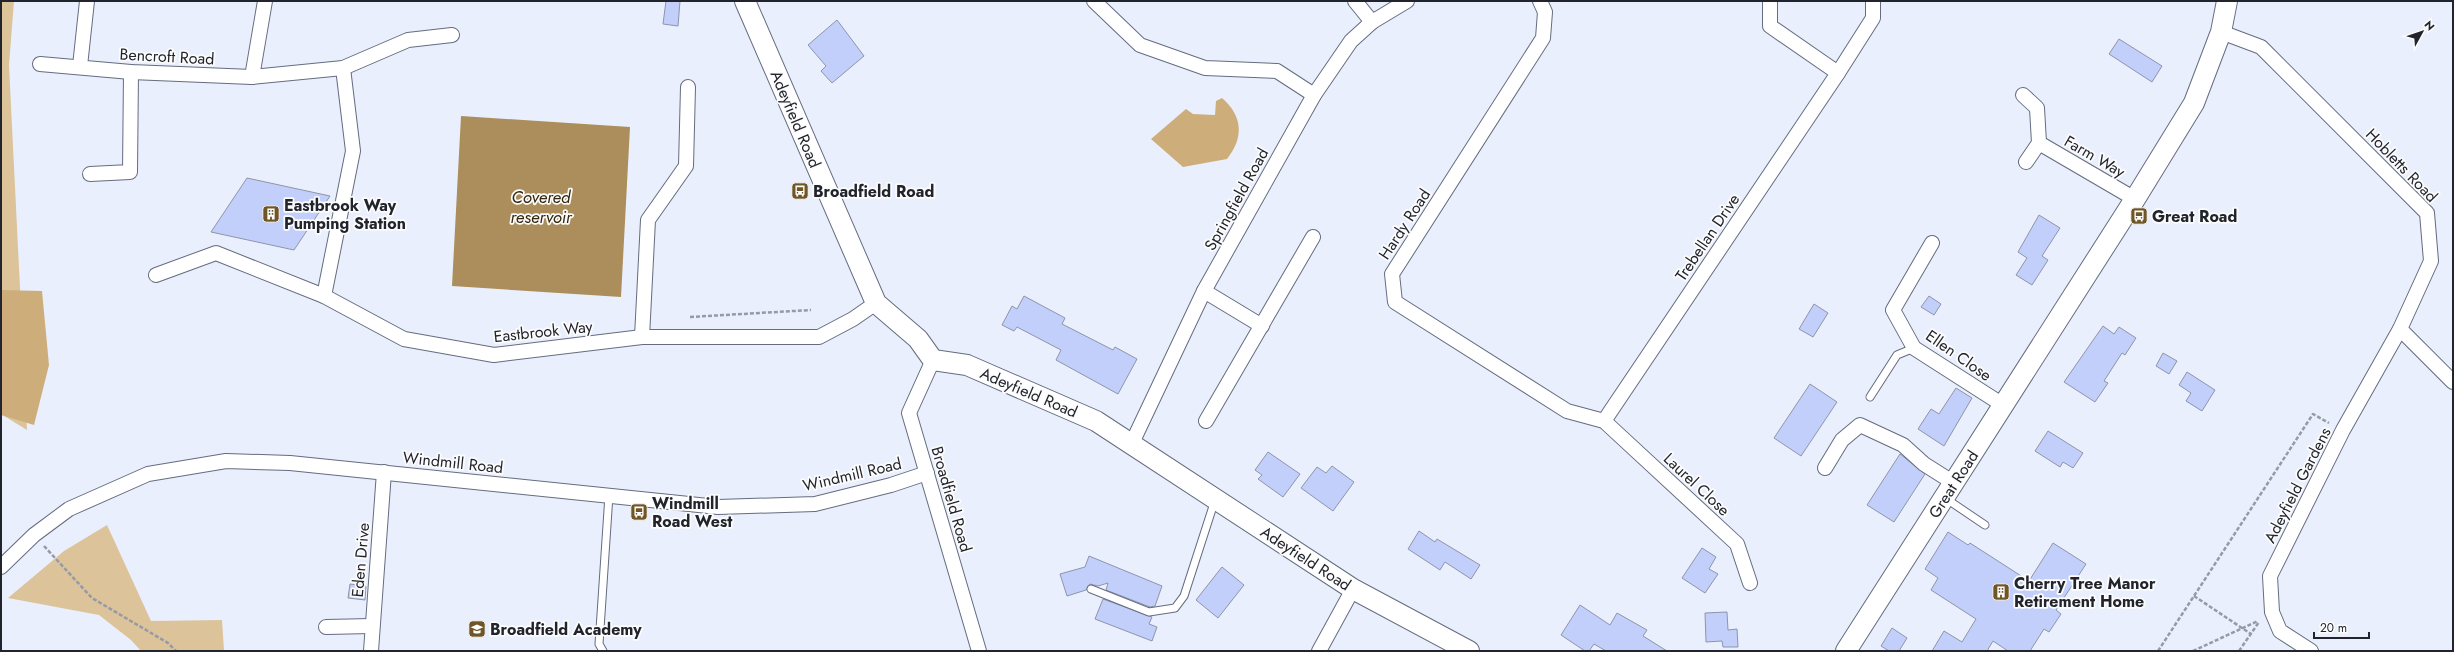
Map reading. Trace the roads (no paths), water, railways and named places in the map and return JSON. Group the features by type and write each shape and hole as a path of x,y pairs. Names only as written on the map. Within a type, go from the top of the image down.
{"street":[{"path":"80,66 86,1"},
{"path":"252,77 265,1"},
{"name":"Adeyfield Road","path":"745,1 876,303 918,339 933,360 967,365 1096,421 1132,443 1353,589 1470,651"},
{"path":"1094,1 1140,45 1205,68 1277,71 1314,95"},
{"path":"1355,1 1372,22"},
{"name":"Springfield Road","path":"1132,443 1204,291 1314,95 1351,42 1372,22 1406,1"},
{"name":"Hardy Road","path":"1540,1 1545,12 1543,38 1392,274 1396,302 1567,411 1604,421"},
{"path":"1770,1 1770,26 1838,73"},
{"name":"Trebellan Drive","path":"1604,421 1838,73 1873,18 1873,1"},
{"name":"Great Road","path":"1846,651 2135,199 2194,103 2221,32 2226,1"},
{"name":"Hobletts Road","path":"2221,32 2262,47 2427,213 2431,261 2400,329"},
{"name":"Bencroft Road","path":"40,64 80,66 131,72 252,77 344,68 408,40 452,35"},
{"path":"324,296 353,151 344,68"},
{"path":"90,174 130,172 131,72"},
{"path":"642,337 648,220 686,166 688,87"},
{"name":"Farm Way","path":"2023,95 2036,108 2038,143 2026,162"},
{"name":"Farm Way","path":"2038,143 2135,199"},
{"path":"1206,421 1313,237"},
{"name":"Ellen Close","path":"1932,243 1893,310 1914,348 2003,405"},
{"name":"Eastbrook Way","path":"156,275 216,253 324,296 404,339 494,355 642,337 819,337 876,303"},
{"path":"1204,291 1262,326"},
{"path":"2400,329 2453,382"},
{"name":"Adeyfield Gardens","path":"2311,651 2280,631 2272,612 2270,576 2343,430 2400,329"},
{"name":"Broadfield Road","path":"933,360 909,413 979,651"},
{"name":"Laurel Close","path":"1604,421 1737,544 1750,583"},
{"path":"1825,468 1842,440 1860,425 1903,445 1950,490"},
{"name":"Windmill Road","path":"1,567 34,535 69,509 148,474 226,461 290,463 718,507 815,504 891,485 927,473"},
{"name":"Eden Drive","path":"371,651 371,626 384,472"},
{"path":"1319,651 1353,589"},
{"path":"326,627 371,626"}],"lane":[{"path":"1870,397 1897,355 1914,348"},
{"path":"1950,490 1984,525"},
{"path":"603,651 598,644 609,495"},
{"path":"1091,588 1150,612 1175,608 1184,596 1215,498"}],"water":[{"name":"Covered reservoir","path":"461,116 630,127 621,297 452,286"}],"place":[{"name":"Broadfield Road","path":"800,191"},
{"name":"Eastbrook Way Pumping Station","path":"271,214"},
{"name":"Great Road","path":"2139,216"},
{"name":"Windmill Road West","path":"639,512"},
{"name":"Cherry Tree Manor Retirement Home","path":"2001,592"},
{"name":"Broadfield Academy","path":"477,629"}]}
